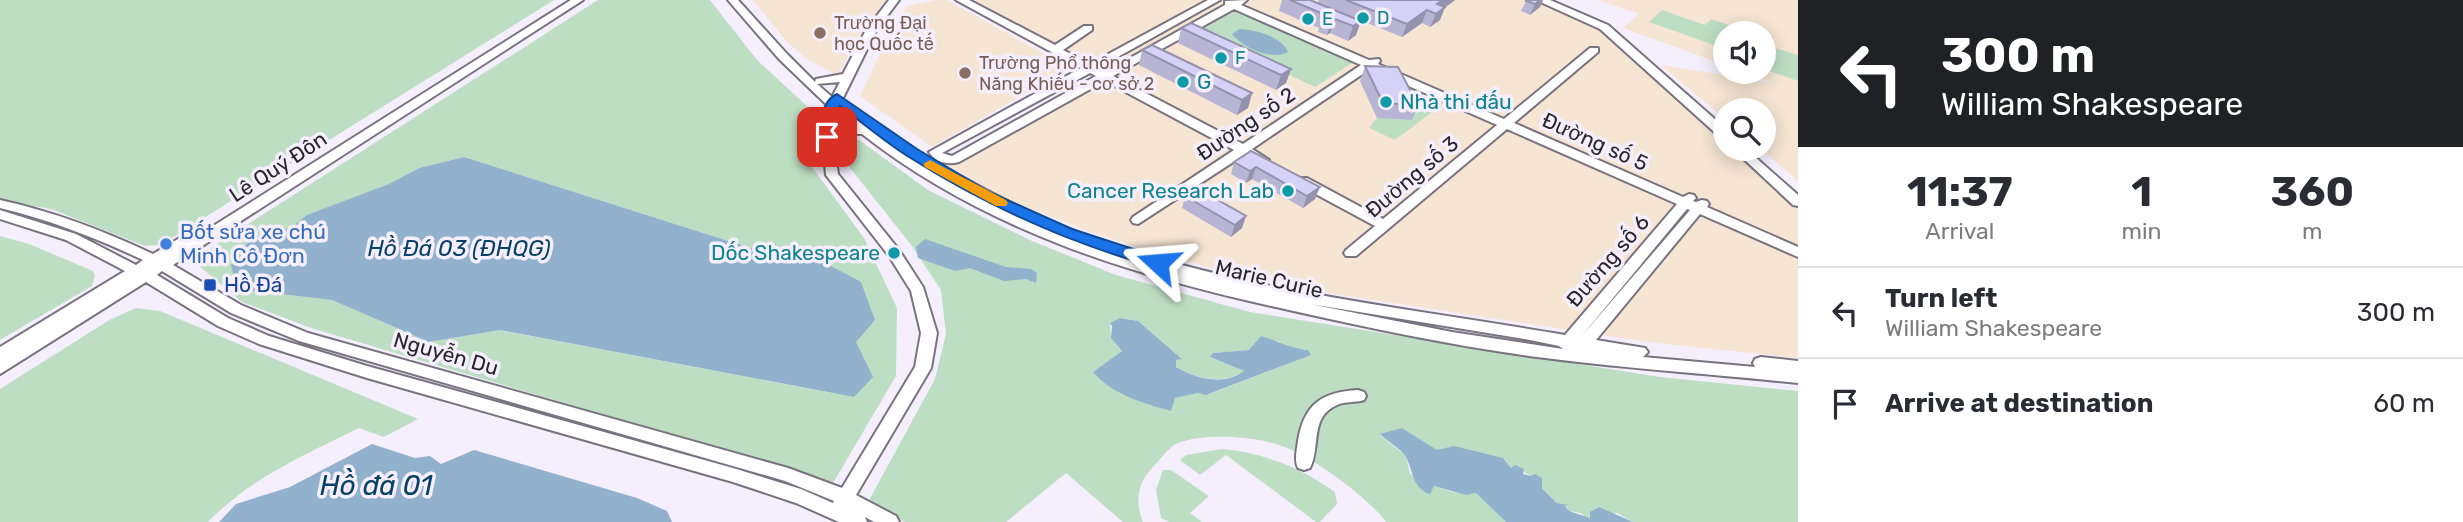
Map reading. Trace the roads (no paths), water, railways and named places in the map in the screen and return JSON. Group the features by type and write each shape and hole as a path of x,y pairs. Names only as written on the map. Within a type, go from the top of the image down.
{"street":[{"name":"Lê Quý Đôn","path":"0,368 563,0"},
{"name":"Lê Quý Đôn","path":"493,48 578,0"},
{"name":"Marie Curie","path":"733,0 767,39 865,131 961,195 1026,227 1138,267 1224,292 1264,295"},
{"name":"Marie Curie","path":"743,0 758,20 820,80 835,101 937,169 1025,214 1067,232 1264,295 1494,345 1629,351 1798,367"},
{"path":"842,504 922,368 929,332 918,291 894,253 832,174 827,137 827,120 835,101 870,32 894,0"},
{"path":"961,0 1384,225"},
{"path":"1214,0 935,152 944,159 955,159 1234,1"},
{"path":"1541,0 1604,27 1713,124"},
{"path":"1550,0 1611,26 1713,116"},
{"name":"Đường số 5","path":"1234,1 1694,203 1798,245"},
{"path":"1055,50 1088,28"},
{"name":"Đường số 3","path":"1351,253 1594,50"},
{"name":"Đường số 2","path":"1138,220 1372,63"},
{"path":"820,80 848,77"},
{"path":"827,137 854,130 865,131"},
{"path":"1752,161 1798,202"},
{"path":"1763,161 1798,192"},
{"name":"Đường số 5","path":"1694,203 1798,252"},
{"name":"Đường số 6","path":"1572,348 1694,203"},
{"name":"Nguyễn Du","path":"0,204 64,221 159,263 236,309 304,337 788,475 842,504 858,522"},
{"name":"Nguyễn Du","path":"0,214 71,237 142,274 223,322 280,345 842,504 890,522"},
{"name":"Lê Quý Đôn","path":"0,354 142,274"},
{"name":"Marie Curie","path":"1572,348 1798,377"},
{"path":"1304,463 1308,424 1316,411 1332,400 1358,396"}],"water":[{"path":"1239,29 1260,32 1274,38 1285,46 1288,52 1274,55 1258,52 1232,34"},
{"name":"Hồ Đá 03 (ĐHQG)","path":"464,157 763,252 818,259 861,282 875,320 856,342 873,377 854,397 500,330 429,342 332,300 237,289 231,265 251,238 292,227 307,215 389,184 419,168"},
{"path":"925,239 1006,267 1031,269 1037,273 1036,283 1026,279 1004,281 970,268 955,271 918,258 916,247"},
{"path":"1120,318 1138,321 1182,359 1176,360 1176,367 1192,375 1210,379 1228,378 1244,371 1210,357 1213,353 1249,350 1261,336 1308,350 1311,355 1206,395 1198,393 1175,398 1171,411 1119,392 1093,372 1122,351 1111,338 1110,323"},
{"path":"1402,428 1437,450 1454,446 1503,458 1511,468 1515,465 1524,469 1523,474 1535,474 1542,478 1542,488 1557,503 1568,505 1565,506 1569,511 1590,518 1590,512 1599,507 1633,522 1506,522 1476,493 1466,495 1434,486 1430,494 1424,492 1417,484 1404,454 1380,434"},
{"name":"Hồ đá 01","path":"372,444 415,458 430,456 441,464 474,450 637,498 667,511 672,522 219,522 236,504 290,487"}],"place":[{"name":"D","path":"1363,18"},
{"name":"E","path":"1308,19"},
{"name":"Trường Đại học Quốc tế","path":"820,33"},
{"name":"F","path":"1221,58"},
{"name":"Trường Phổ thông Năng Khiếu - cơ sở 2","path":"965,73"},
{"name":"G","path":"1183,82"},
{"name":"Nhà thi đấu","path":"1386,102"},
{"name":"Cancer Research Lab","path":"1288,191"},
{"name":"Bốt sửa xe chú Minh Cô Đơn","path":"166,244"},
{"name":"Dốc Shakespeare","path":"894,253"},
{"name":"Hồ Đá","path":"210,285"}]}
